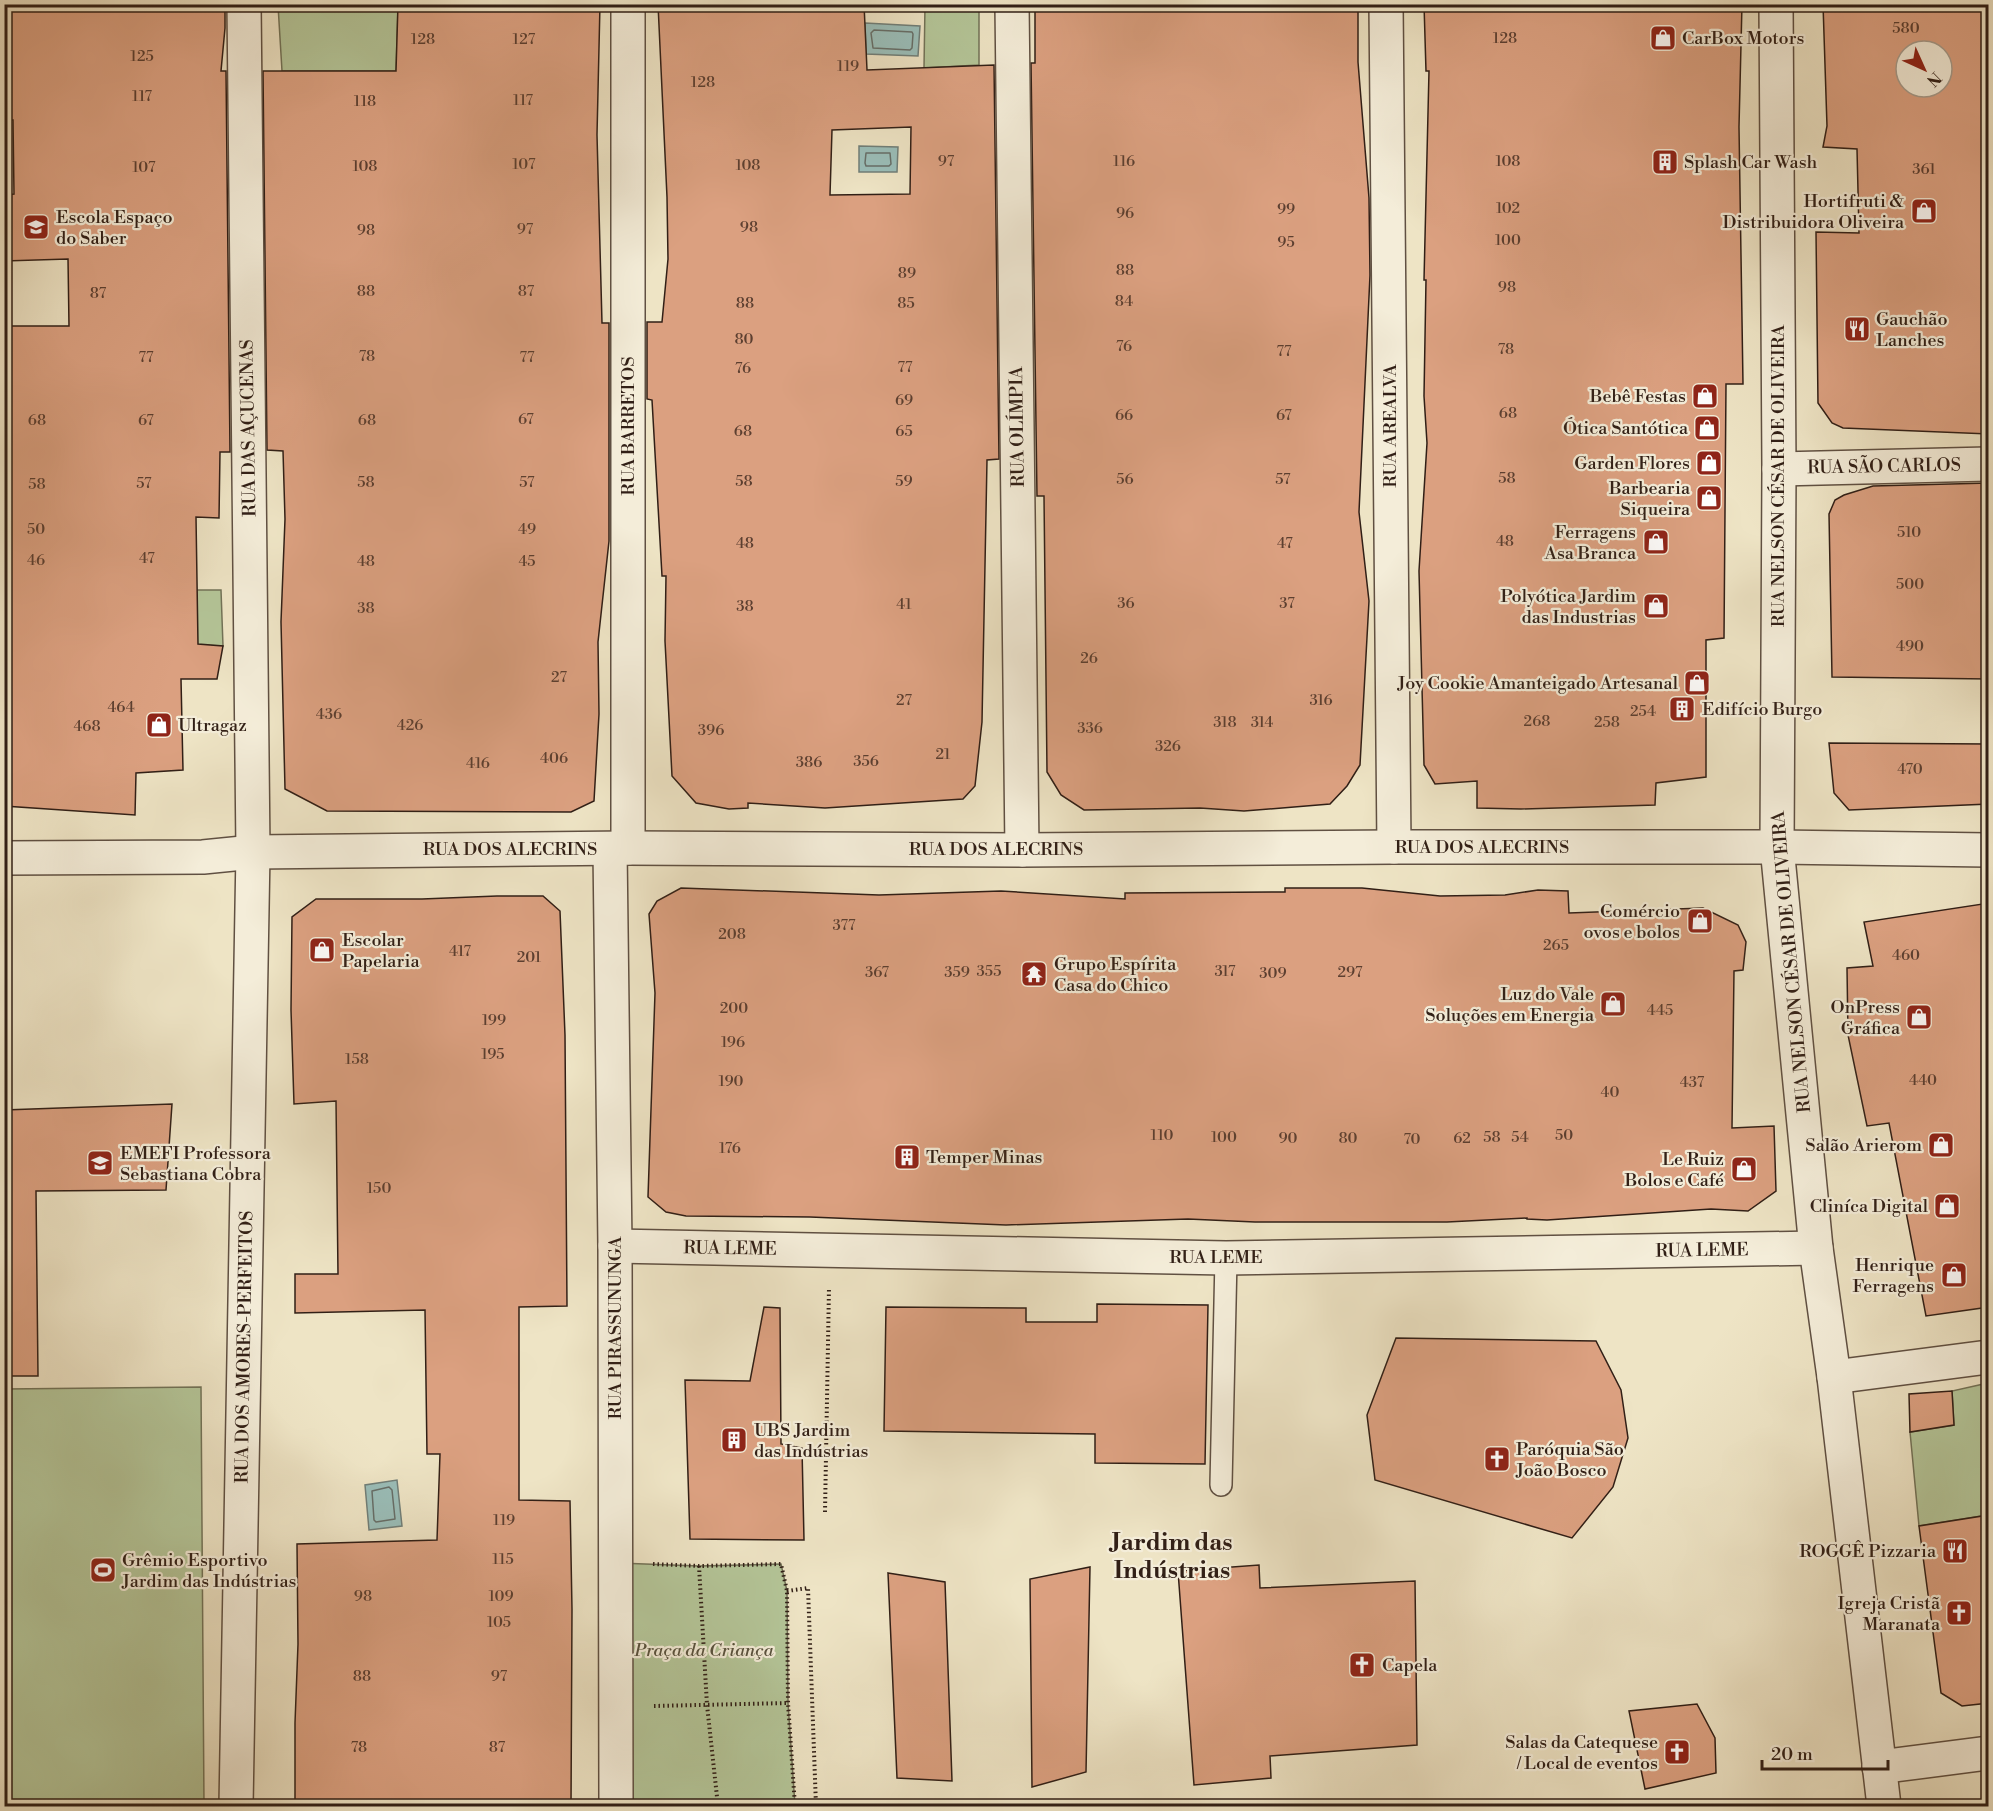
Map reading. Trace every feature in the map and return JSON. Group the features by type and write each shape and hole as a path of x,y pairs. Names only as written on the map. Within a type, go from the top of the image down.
{"street":[{"name":"RUA DAS AÇUCENAS","path":"244,4 253,852"},
{"name":"RUA BARRETOS","path":"619,848 628,4"},
{"name":"RUA OLÍMPIA","path":"1012,4 1022,850"},
{"name":"RUA AREALVA","path":"1386,4 1394,847"},
{"name":"RUA NELSON CÉSAR DE OLIVEIRA","path":"1776,4 1779,469 1777,847 1816,1248 1834,1377 1884,1806"},
{"name":"RUA SÃO CARLOS","path":"1779,469 1989,464"},
{"name":"RUA DOS ALECRINS","path":"4,858 203,857 253,852 619,848 1022,850 1777,847 1989,850"},
{"name":"RUA PIRASSUNUNGA","path":"616,1806 615,1246 619,848"},
{"name":"RUA DOS AMORES-PERFEITOS","path":"236,1806 253,852"},
{"name":"RUA LEME","path":"615,1246 1226,1258 1816,1248"},
{"path":"1834,1377 1989,1357"},
{"path":"1879,1767 1989,1753"}],"lane":[{"path":"1221,1485 1226,1258"}],"path":[{"path":"825,1512 829,1250"},
{"path":"652,1564 699,1566 781,1564 787,1591 788,1703 795,1806"},
{"path":"699,1566 707,1705 718,1806"},
{"path":"787,1591 808,1588 816,1806"},
{"path":"643,1706 788,1703"}],"green space":[{"path":"278,5 398,7 396,71 282,71"},
{"path":"925,5 979,5 979,65 924,68"},
{"path":"197,590 221,590 223,646 70,641"},
{"path":"1988,1383 1988,1515 1919,1526 1910,1432 1954,1425 1952,1391"},
{"name":"Grêmio Esportivo Jardim das Indústrias","path":"201,1387 204,1806 5,1806 5,1389"},
{"name":"Praça da Criança","path":"618,1563 699,1566 781,1564 787,1591 788,1703 795,1806 632,1806"}],"water":[{"path":"865,23 920,26 918,56 866,54"},
{"path":"859,146 898,147 897,172 859,172"},
{"path":"397,1480 402,1526 369,1530 365,1485"}],"building":[{"path":"4,4 225,4 221,71 226,71 230,452 220,452 219,518 196,517 198,644 223,646 217,679 181,679 183,770 136,773 135,815 4,806 4,326 69,326 68,259 4,261 4,195 14,194 13,120 4,120"},
{"path":"398,4 600,4 597,135 602,323 609,323 609,541 598,642 599,714 594,801 571,812 327,811 285,789 281,622 285,519 283,451 267,450 263,71 396,71"},
{"path":"658,4 864,4 867,70 994,65 999,459 987,460 982,722 975,786 963,799 825,808 748,803 748,808 729,809 696,803 672,776 665,641 666,576 662,576 652,400 647,399 647,322 662,322 668,259","holes":["911,127 910,194 830,195 832,130"]},
{"path":"1035,4 1358,4 1358,62 1369,198 1370,275 1359,512 1369,601 1360,765 1347,786 1330,804 1244,811 1200,808 1084,810 1061,795 1047,772 1044,496 1037,496 1031,63 1035,63"},
{"path":"1424,4 1742,4 1739,127 1743,384 1726,384 1724,638 1706,640 1706,777 1656,783 1655,805 1477,808 1477,781 1435,784 1424,765 1419,571 1427,443 1424,396 1426,280 1424,280 1429,71 1426,71"},
{"path":"1823,4 1989,4 1989,434 1843,428 1832,423 1818,403 1816,232 1859,233 1857,149 1823,147 1827,126"},
{"path":"1989,483 1989,679 1832,677 1829,514 1835,500 1873,486"},
{"path":"1829,743 1989,744 1989,804 1849,810 1834,793"},
{"path":"681,888 879,895 1001,891 1125,899 1125,893 1285,892 1285,888 1362,888 1440,896 1505,895 1538,890 1568,891 1569,913 1703,908 1738,925 1746,942 1743,970 1734,971 1732,1128 1774,1126 1776,1191 1748,1211 1711,1209 1547,1220 1527,1218 1447,1222 1255,1222 1188,1219 1006,1225 810,1217 686,1216 666,1212 648,1197 655,993 649,914 657,901"},
{"path":"543,896 560,911 565,1035 567,1306 519,1307 519,1500 570,1501 571,1806 295,1806 297,1544 437,1540 440,1454 427,1454 425,1310 295,1313 295,1274 338,1274 336,1101 294,1104 291,1010 292,917 316,899"},
{"path":"1989,903 1989,1307 1926,1316 1889,1123 1867,1126 1848,1035 1847,968 1873,966 1864,922"},
{"path":"172,1104 166,1190 36,1191 38,1376 4,1376 4,1110"},
{"path":"1097,1304 1208,1305 1205,1464 1095,1463 1095,1434 884,1431 886,1307 1026,1308 1026,1322 1097,1322"},
{"name":"UBS Jardim das Indústrias","path":"764,1307 780,1308 781,1444 802,1448 804,1540 690,1539 685,1380 750,1381"},
{"name":"Paróquia São João Bosco","path":"1396,1338 1596,1341 1621,1390 1628,1438 1613,1487 1572,1538 1375,1480 1367,1415"},
{"path":"1952,1391 1954,1425 1910,1432 1909,1394"},
{"path":"1989,1515 1989,1703 1962,1706 1941,1693 1919,1526"},
{"path":"1259,1565 1260,1588 1415,1581 1417,1745 1270,1756 1271,1778 1194,1785 1178,1571"},
{"path":"1090,1567 1086,1772 1032,1787 1030,1579"},
{"path":"888,1573 945,1582 952,1781 897,1778"},
{"name":"Salas da Catequese / Local de eventos","path":"1697,1704 1715,1738 1716,1773 1645,1789 1629,1711"}],"place":[{"name":"CarBox Motors","path":"1663,38"},
{"name":"Splash Car Wash","path":"1665,162"},
{"name":"Hortifruti & Distribuidora Oliveira","path":"1924,211"},
{"name":"Escola Espaço do Saber","path":"36,227"},
{"name":"Gauchão Lanches","path":"1857,329"},
{"name":"Bebê Festas","path":"1705,396"},
{"name":"Ótica Santótica","path":"1707,428"},
{"name":"Garden Flores","path":"1709,463"},
{"name":"Barbearia Siqueira","path":"1709,498"},
{"name":"Ferragens Asa Branca","path":"1656,542"},
{"name":"Polyótica Jardim das Industrias","path":"1656,606"},
{"name":"Joy Cookie Amanteigado Artesanal","path":"1697,683"},
{"name":"Edifício Burgo","path":"1682,709"},
{"name":"Ultragaz","path":"159,725"},
{"name":"Comércio ovos e bolos","path":"1700,921"},
{"name":"Escolar Papelaria","path":"322,950"},
{"name":"Grupo Espírita Casa do Chico","path":"1034,974"},
{"name":"Luz do Vale Soluções em Energia","path":"1613,1004"},
{"name":"OnPress Gráfica","path":"1919,1017"},
{"name":"Salão Arierom","path":"1941,1145"},
{"name":"Temper Minas","path":"907,1157"},
{"name":"EMEFI Professora Sebastiana Cobra","path":"100,1163"},
{"name":"Le Ruiz Bolos e Café","path":"1744,1169"},
{"name":"Cliníca Digital","path":"1947,1206"},
{"name":"Henrique Ferragens","path":"1954,1275"},
{"name":"UBS Jardim das Indústrias","path":"734,1440"},
{"name":"Paróquia São João Bosco","path":"1497,1459"},
{"name":"ROGGÊ Pizzaria","path":"1955,1551"},
{"name":"Grêmio Esportivo Jardim das Indústrias","path":"103,1570"},
{"name":"Igreja Cristã Maranata","path":"1959,1613"},
{"name":"Capela","path":"1362,1665"},
{"name":"Salas da Catequese / Local de eventos","path":"1677,1752"}],"district":[{"name":"Jardim das Indústrias","path":"1172,1556"}]}
